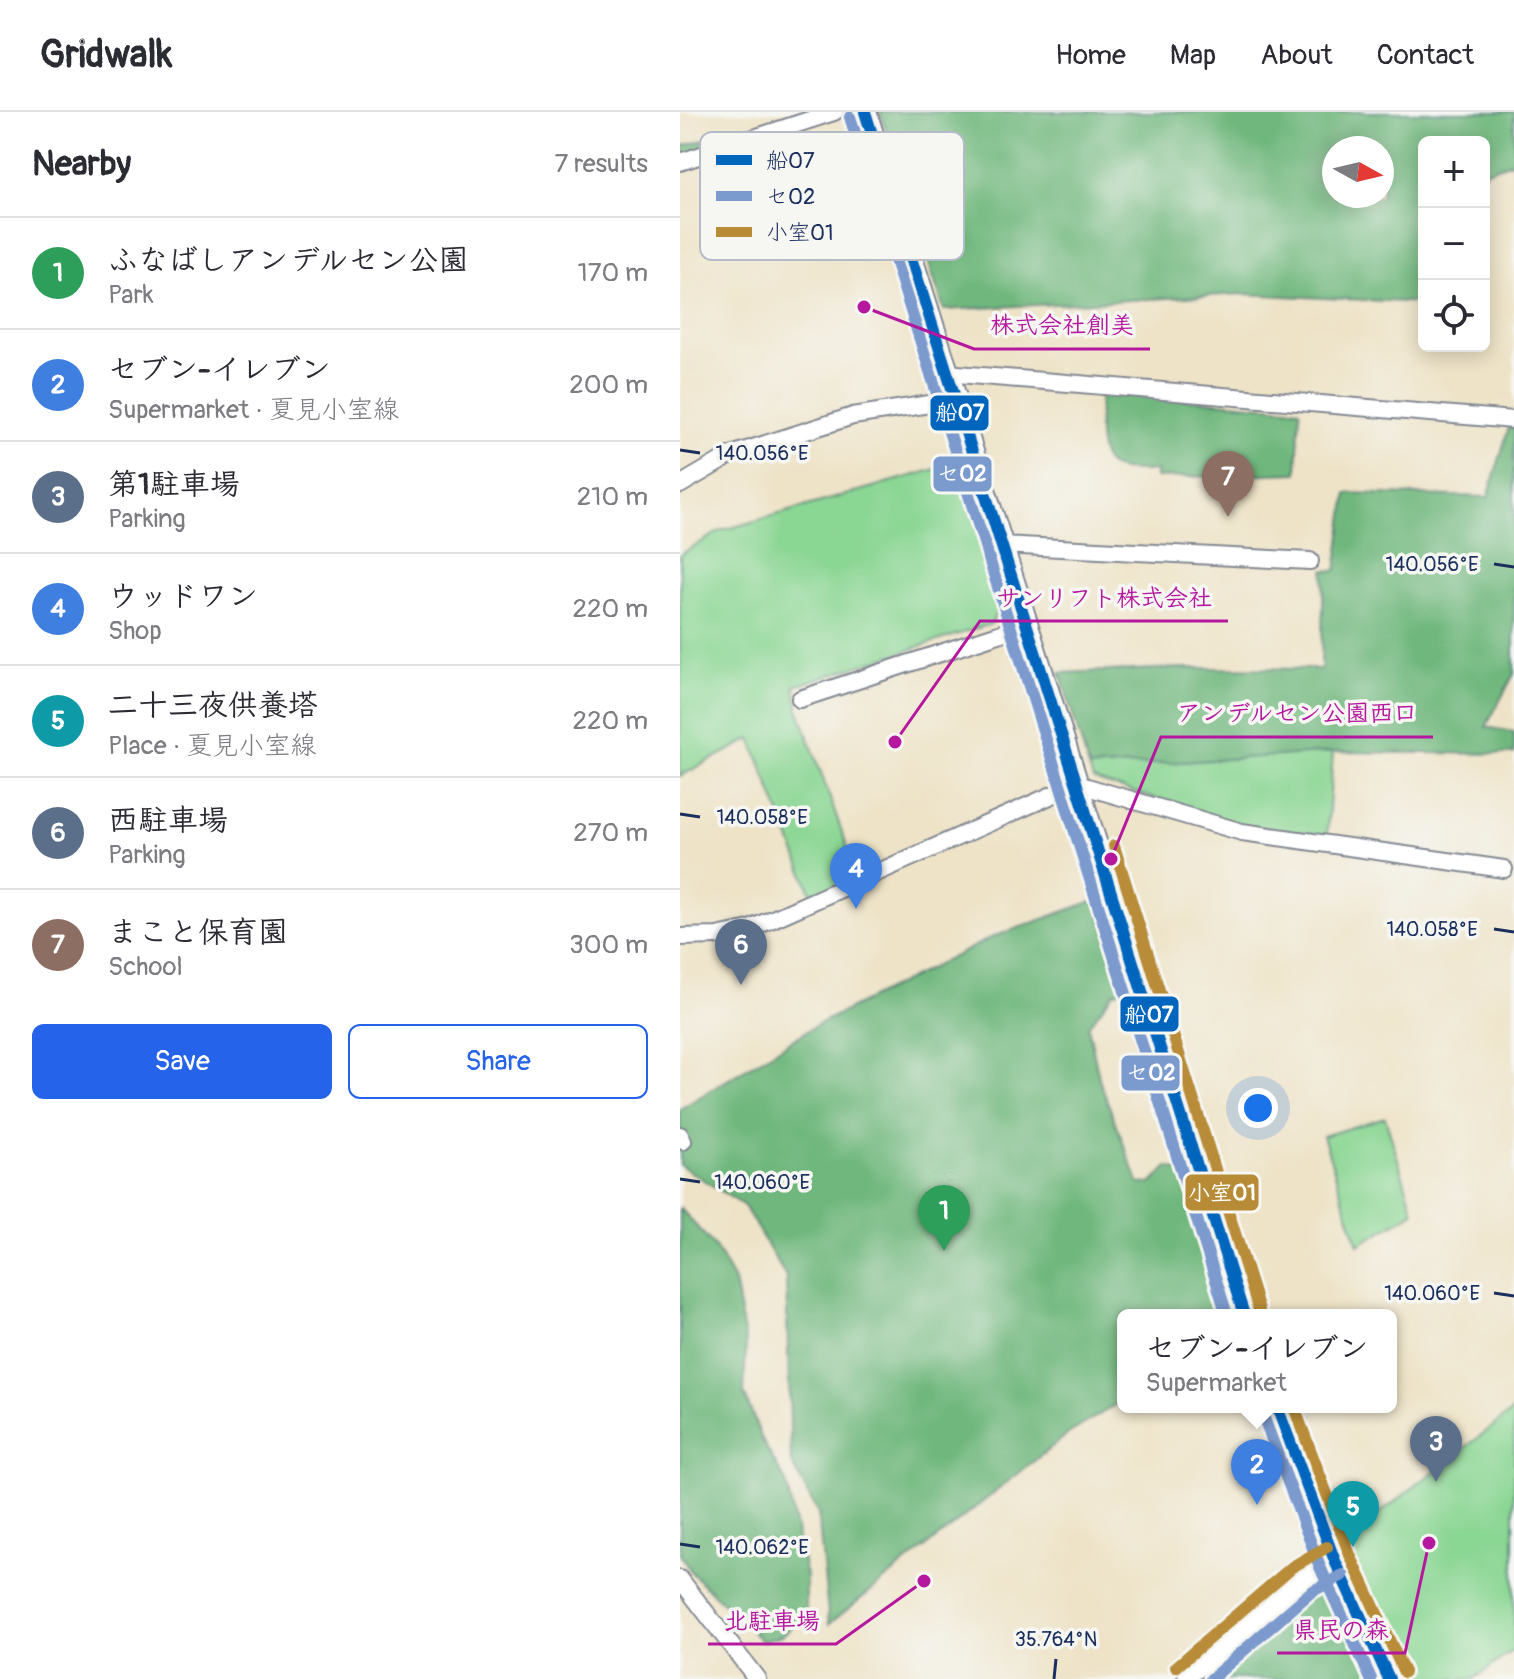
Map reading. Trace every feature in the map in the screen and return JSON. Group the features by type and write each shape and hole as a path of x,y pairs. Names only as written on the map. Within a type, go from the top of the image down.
{"main road":[{"path":"865,112 871,132"},
{"path":"911,260 1242,1309"},
{"path":"1279,1413 1335,1561 1389,1679"}],"street":[{"path":"772,132 834,112"},
{"path":"680,162 700,156"},
{"path":"946,373 1514,420"},
{"path":"680,485 731,455 853,416 955,400"},
{"path":"1000,545 1310,561"},
{"path":"800,699 1026,625"},
{"path":"680,937 717,936 750,929 1077,784 1242,832 1504,869"},
{"path":"1186,1679 1302,1579 1335,1561"},
{"path":"680,1579 757,1679"}],"green space":[{"path":"880,112 1514,112 1514,161 1490,170 1490,136 1418,136 1418,194 1414,196 1418,209 1418,303 1243,294 944,310 928,260 964,260 964,132 886,132"},
{"path":"700,141 700,151 680,157 680,147"},
{"path":"1100,392 1300,409 1297,473 1156,478 1156,471 1115,468 1105,460 1100,442"},
{"path":"1509,427 1514,428 1514,674 1486,727 1514,732 1514,754 1337,752 1089,768 1060,673 1180,668 1321,669 1324,570 1336,571 1347,493 1488,497"},
{"path":"960,462 1004,600 991,624 795,686 798,708 859,880 813,898 751,739 680,776 680,555 720,531"},
{"path":"1333,752 1327,835 1244,826 1093,780 1089,768"},
{"path":"1096,900 1125,990 1114,992 1088,1026 1100,1082 1139,1184 1152,1183 1168,1167 1182,1171 1225,1309 1117,1309 1117,1404 1068,1434 829,1624 818,1514 791,1461 786,1277 744,1206 680,1165 680,1109 817,1025 993,937"},
{"path":"1385,1117 1414,1212 1358,1245 1323,1136"},
{"path":"680,1208 715,1247 734,1281 746,1344 744,1393 763,1442 786,1482 806,1576 806,1616 782,1635 762,1641 691,1572 680,1554"},
{"path":"1514,1410 1514,1650 1474,1679 1402,1679 1343,1546 1345,1540"},
{"path":"1323,1586 1339,1596 1377,1679 1216,1679 1210,1670 1303,1592"}],"transit line":[{"name":"船07","path":"865,112 871,132"},
{"name":"セ02","path":"850,117 855,132"},
{"name":"セ02","path":"895,260 1225,1309"},
{"name":"船07","path":"912,260 1242,1309"},
{"name":"小室01","path":"1114,846 1259,1309"},
{"name":"セ02","path":"1262,1413 1320,1567 1371,1679"},
{"name":"船07","path":"1279,1413 1335,1561 1389,1679"},
{"name":"小室01","path":"1296,1413 1350,1555 1404,1672"},
{"name":"小室01","path":"1176,1667 1292,1567 1327,1547"},
{"name":"セ02","path":"1211,1679 1311,1592 1343,1575"}],"place":[{"name":"株式会社創美","path":"864,307"},
{"name":"まこと保育園","path":"1228,517"},
{"name":"サンリフト株式会社","path":"895,742"},
{"name":"アンデルセン公園西口","path":"1111,859"},
{"name":"ウッドワン","path":"856,909"},
{"name":"西駐車場","path":"741,985"},
{"name":"ふなばしアンデルセン公園","path":"944,1251"},
{"name":"第1駐車場","path":"1436,1482"},
{"name":"セブン-イレブン","path":"1257,1505"},
{"name":"県民の森","path":"1429,1543"},
{"name":"二十三夜供養塔","path":"1353,1547"},
{"name":"北駐車場","path":"924,1581"}]}
